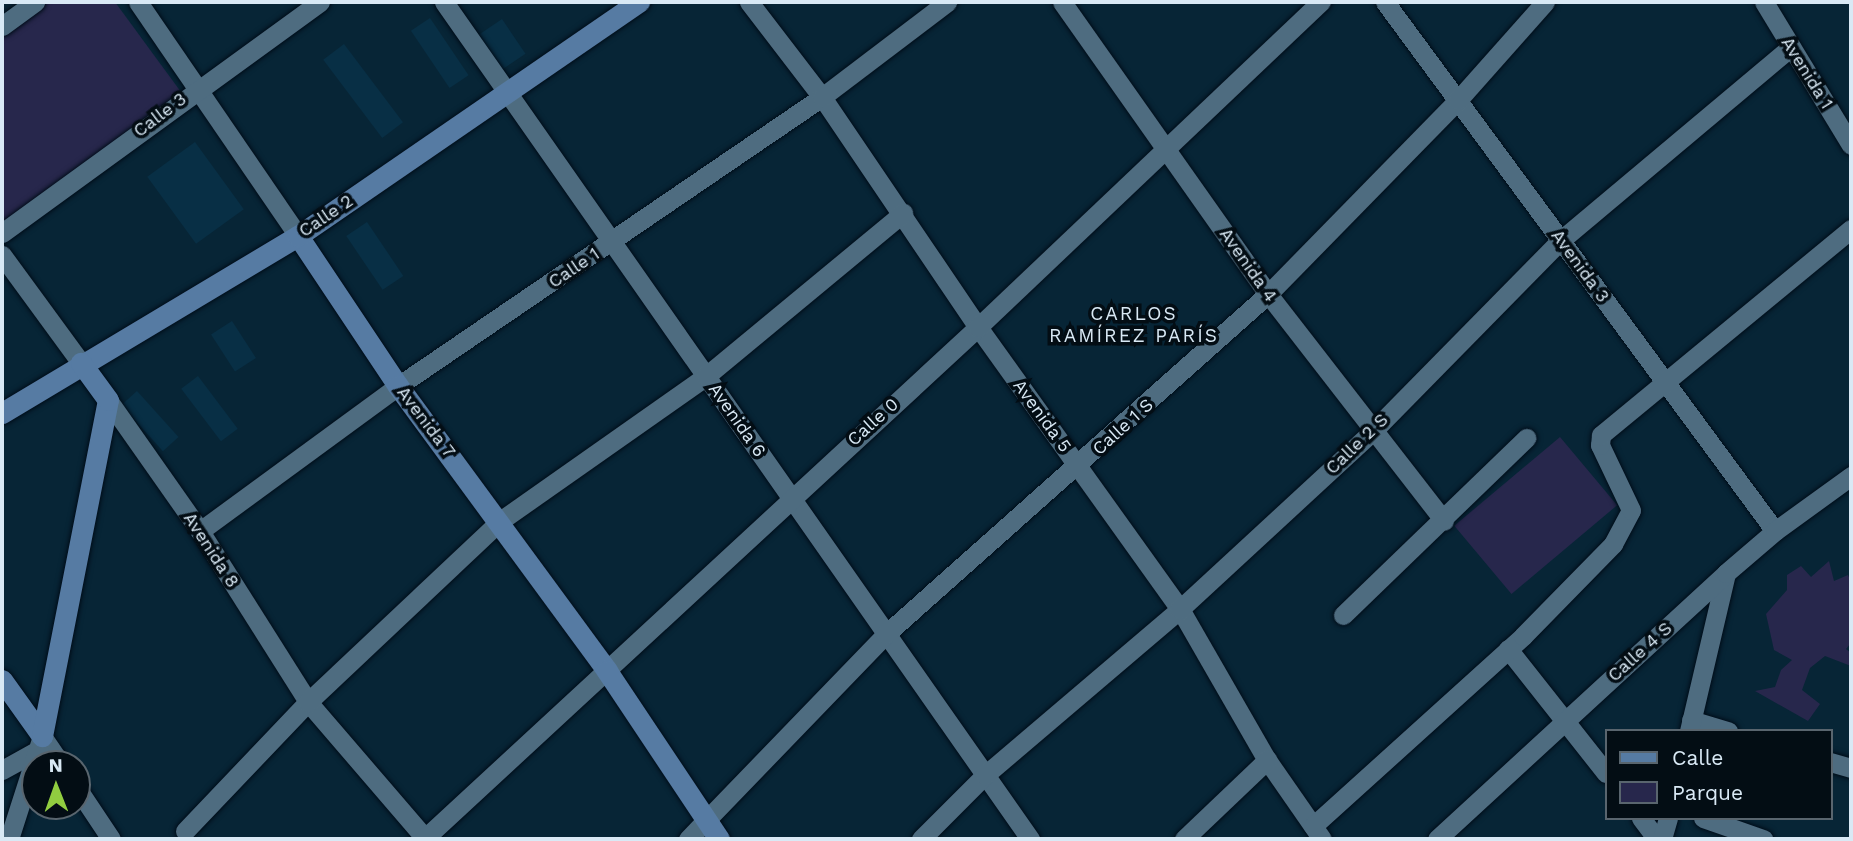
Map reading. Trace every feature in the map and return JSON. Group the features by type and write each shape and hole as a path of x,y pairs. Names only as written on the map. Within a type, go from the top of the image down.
{"main road":[{"name":"Calle 2","path":"2,413 81,363 298,236 639,2"},
{"name":"Avenida 7","path":"298,236 398,386 500,521 607,671 719,839"},
{"name":"Avenida 8","path":"81,363 108,400"},
{"path":"39,744 108,400"},
{"path":"2,680 39,744"}],"street":[{"path":"2,26 35,2"},
{"name":"Avenida 7","path":"138,2 298,236"},
{"name":"Calle 3","path":"2,233 198,87 320,2"},
{"name":"Avenida 6","path":"444,2 615,240 706,376 1030,839"},
{"name":"Avenida 5","path":"749,2 822,97 978,327 1180,609 1267,760 1317,833"},
{"name":"Calle 1","path":"200,531 398,386 822,97 947,2"},
{"name":"Avenida 4","path":"1062,2 1268,294 1444,522"},
{"name":"Calle 0","path":"425,839 607,671 790,496 978,327 1321,2"},
{"name":"Avenida 3","path":"1385,2 1775,531"},
{"name":"Calle 1 S","path":"688,839 886,634 1078,467 1268,294 1458,100 1545,2"},
{"name":"Avenida 1","path":"1764,2 1851,145"},
{"name":"Calle 2 S","path":"921,839 985,775 1180,609 1374,430 1561,240 1791,47"},
{"path":"185,831 308,702 500,521 706,376 903,213"},
{"path":"1317,833 1614,544 1631,510 1600,440 1665,382 1851,229"},
{"name":"Avenida 8","path":"2,255 81,363"},
{"name":"Avenida 8","path":"108,400 200,531 308,702 425,839"},
{"path":"1343,615 1444,522 1526,438"},
{"name":"Calle 4 S","path":"1437,839 1726,573 1775,531 1851,476"},
{"path":"1715,729 1690,725 1726,573"},
{"path":"1508,649 1604,770"},
{"path":"39,744 46,750"},
{"path":"2,771 39,744"},
{"path":"9,839 39,744"},
{"path":"1184,839 1267,760"},
{"path":"1832,763 1851,768"},
{"path":"91,809 111,839"},
{"path":"1643,820 1660,839 1667,820"},
{"path":"1709,820 1763,839"}],"shaded area":[{"path":"430,18 469,75 450,88 411,31"},
{"path":"502,19 525,54 499,72 475,37"},
{"path":"344,44 403,122 382,138 323,60"},
{"path":"195,142 244,209 196,244 147,177"},
{"path":"367,222 403,276 383,290 346,236"},
{"path":"232,321 256,358 235,372 211,335"},
{"path":"198,376 238,429 221,441 181,389"},
{"path":"137,391 178,437 163,451 121,405"}],"green space":[{"path":"45,2 115,2 181,92 2,225 2,33"},
{"path":"1560,437 1617,505 1511,594 1454,526"},
{"path":"1829,561 1834,581 1848,575 1851,582 1851,643 1846,649 1851,653 1851,666 1825,656 1810,668 1802,690 1820,704 1808,721 1755,691 1775,687 1781,670 1792,660 1774,650 1766,614 1787,590 1787,575 1801,566 1811,577"}],"district":[{"name":"CARLOS RAMÍREZ PARÍS","path":"1134,325"}]}
